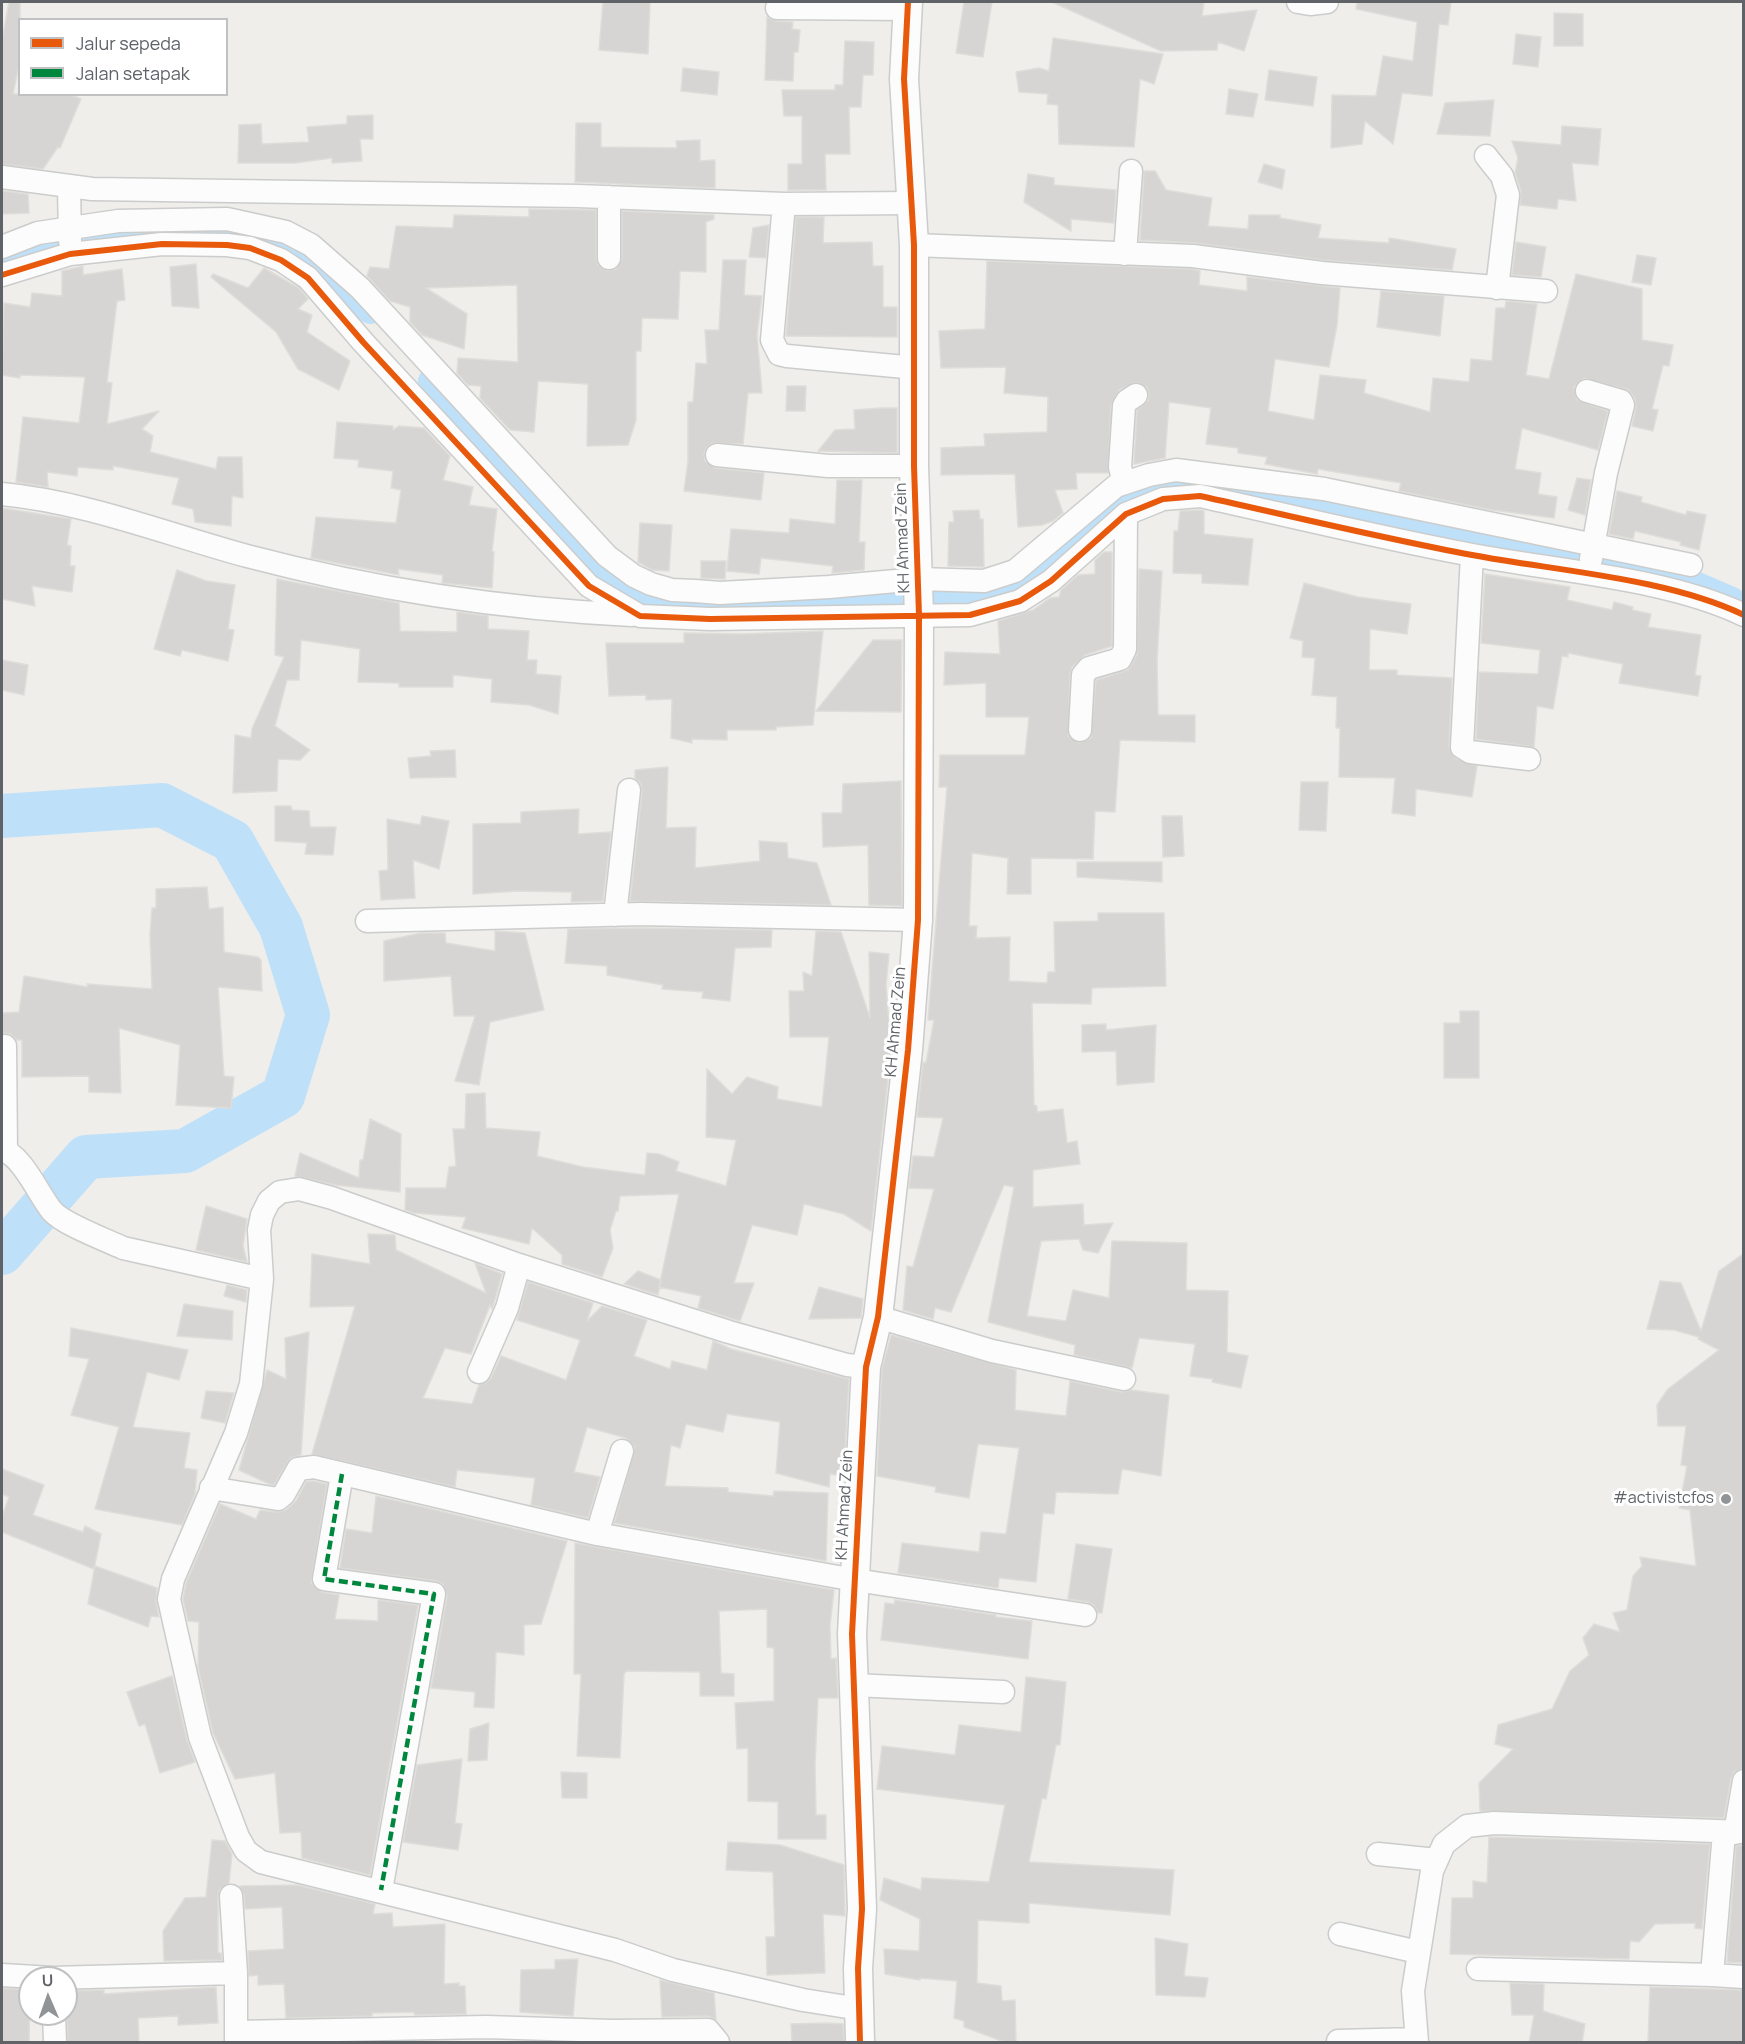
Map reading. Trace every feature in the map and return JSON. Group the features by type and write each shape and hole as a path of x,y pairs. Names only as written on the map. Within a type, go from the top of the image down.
{"street":[{"path":"1298,2 1310,4 1327,2"},
{"path":"777,9 907,5"},
{"name":"KH Ahmad Zein","path":"860,2043 858,1968 862,1909 852,1634 866,1367 878,1317 908,1050 918,920 919,596 914,466 916,368 913,203 904,80 907,5"},
{"path":"1486,156 1502,176 1508,195 1497,288"},
{"path":"1125,254 1131,171"},
{"path":"2,177 69,186 609,197 784,204 913,203"},
{"path":"69,186 70,240"},
{"path":"609,197 609,258"},
{"path":"784,204 772,340 779,354 786,357 916,368"},
{"path":"2,247 38,233 70,240 123,246 162,232 227,219 286,232 311,245 387,316 607,556 634,576 672,590 834,602 919,596 970,615 1020,601 1051,581 1126,514 1163,499 1200,496 1472,555 1588,573 1716,601 1743,615"},
{"path":"162,232 250,248 281,260 308,278 363,342 589,586 640,615"},
{"path":"2,275 70,240"},
{"path":"914,245 1193,256 1322,273 1546,291"},
{"path":"1587,391 1621,401 1623,405 1606,473 1588,573"},
{"path":"1124,483 1120,467 1125,406 1127,400 1136,395"},
{"path":"717,455 828,466 914,466"},
{"path":"2,494 110,515 248,556 394,589 558,612 710,619 834,602 919,596 1015,572 1076,517 1124,483 1176,470 1324,489 1593,547 1691,565"},
{"path":"1080,730 1083,675 1089,668 1120,659 1125,649 1126,514"},
{"path":"1472,555 1462,747 1470,752 1529,759"},
{"path":"615,915 629,790"},
{"path":"367,921 615,915 918,920"},
{"path":"5,1046 4,1151 26,1172 54,1213 101,1239 123,1248 262,1279"},
{"path":"860,2009 803,2000 673,1970 615,1950 261,1862 246,1851 238,1837 200,1737 168,1599 173,1579 236,1433 250,1384 262,1279 259,1230 262,1215 269,1201 280,1192 299,1189 332,1198 519,1265 729,1332 848,1365 866,1367"},
{"path":"479,1372 507,1308 519,1265"},
{"path":"878,1317 992,1351 1124,1379"},
{"path":"597,1534 622,1451"},
{"path":"211,1488 278,1499 284,1494 293,1476 305,1466 597,1534 855,1580 1085,1615"},
{"path":"342,1474 324,1579 434,1594 381,1890"},
{"path":"854,1685 1003,1692"},
{"path":"1712,1975 1743,1781"},
{"path":"1338,2041 1416,2041 1413,1991 1432,1871 1444,1844 1467,1826 1494,1823 1734,1832"},
{"path":"1378,1854 1437,1860"},
{"path":"231,1896 236,1973 236,2037 486,2035 612,2037 708,2030 718,2043"},
{"path":"1340,1934 1418,1952"},
{"path":"1478,1969 1743,1977"},
{"path":"78,1977 236,1973"},
{"path":"2,1975 18,1976"},
{"path":"54,2026 55,2043"}],"building":[{"path":"9,2 20,2 18,70 13,94 18,94 18,96 74,96 81,99 60,148 58,147 43,169 2,164 2,40"},
{"path":"603,2 650,2 648,54 599,50"},
{"path":"964,2 992,2 983,57 956,53"},
{"path":"1052,2 1204,2 1202,16 1257,10 1244,51 1218,42 1217,50 1161,51"},
{"path":"1357,2 1451,2 1448,25 1439,24 1432,96 1402,93 1393,144 1365,121 1362,144 1331,148 1332,95 1376,96 1383,56 1413,61 1417,22 1356,9"},
{"path":"1554,13 1583,14 1583,46 1554,46"},
{"path":"767,17 776,21 793,22 792,29 800,30 798,52 794,52 793,81 765,80"},
{"path":"1516,34 1541,37 1538,67 1513,64"},
{"path":"1053,38 1163,54 1154,84 1140,79 1134,147 1059,144 1058,105 1047,104 1048,94 1019,92 1016,72 1039,68 1049,71"},
{"path":"845,41 874,42 873,75 863,75 861,107 849,107 850,154 825,154 826,190 788,190 788,164 802,164 802,116 784,116 782,90 835,90 835,85 843,85"},
{"path":"683,68 719,72 717,95 681,91"},
{"path":"1269,70 1317,77 1313,106 1265,100"},
{"path":"1229,89 1258,94 1253,117 1226,114"},
{"path":"1494,100 1490,136 1437,134 1445,103"},
{"path":"373,115 373,139 360,139 362,161 332,163 332,158 295,163 238,163 239,125 261,124 262,144 309,142 307,127 347,124 347,116"},
{"path":"576,123 601,123 601,147 677,148 676,141 700,140 700,161 715,160 715,188 575,182"},
{"path":"1562,126 1601,129 1598,165 1572,163 1576,201 1558,199 1557,209 1520,205 1521,191 1515,173 1518,158 1512,141 1561,145"},
{"path":"1264,164 1285,170 1282,189 1258,182"},
{"path":"1144,171 1155,171 1166,190 1212,198 1208,226 1248,229 1249,215 1280,215 1280,218 1321,225 1318,238 1389,243 1389,238 1456,249 1452,270 1323,260 1195,243 1140,240"},
{"path":"1028,174 1054,178 1054,185 1116,190 1114,223 1071,219 1071,231 1024,202"},
{"path":"2,191 28,194 29,213 2,214"},
{"path":"529,209 596,210 596,259 598,265 608,271 616,269 622,259 622,211 714,215 714,219 706,222 706,272 680,271 678,319 642,318 641,351 636,351 636,420 628,445 587,446 588,384 538,381 534,432 510,430 480,398 481,386 468,385 457,373 458,358 518,362 517,285 426,288 467,314 464,349 422,335 410,322 410,307 390,301 367,276 370,267 389,269 396,226 453,228 454,215 529,217"},
{"path":"796,217 824,217 823,243 872,242 873,266 883,266 883,307 897,307 897,337 786,336"},
{"path":"769,225 766,258 749,257 753,228"},
{"path":"1516,242 1546,247 1541,277 1512,275"},
{"path":"1637,255 1656,258 1651,285 1632,282"},
{"path":"723,260 746,260 744,295 762,296 757,335 762,393 748,393 743,444 712,443 706,448 705,461 715,468 764,473 761,500 684,491 688,461 688,402 693,402 696,363 707,364 705,330 719,330"},
{"path":"987,261 1192,269 1200,271 1199,285 1247,291 1247,277 1340,288 1337,325 1329,367 1275,359 1268,411 1314,420 1320,375 1366,380 1364,393 1430,412 1433,378 1469,382 1471,359 1492,361 1496,308 1505,308 1506,301 1537,304 1526,375 1549,379 1576,274 1642,289 1642,340 1673,345 1669,366 1663,365 1652,409 1658,410 1653,431 1632,426 1636,407 1635,399 1629,390 1584,378 1574,387 1577,400 1608,411 1598,450 1522,428 1515,469 1541,473 1538,494 1557,497 1554,518 1492,510 1399,491 1401,483 1318,469 1317,474 1265,464 1267,457 1238,453 1238,448 1206,444 1211,408 1169,402 1165,458 1134,464 1137,410 1148,401 1149,395 1147,387 1136,382 1119,390 1111,405 1108,473 1076,473 1077,489 1055,490 1063,513 1053,521 1042,525 1018,527 1015,474 941,475 941,448 985,446 984,434 1047,432 1048,397 1004,393 1006,367 941,368 939,331 985,329"},
{"path":"196,264 199,308 172,306 170,267"},
{"path":"83,266 83,275 122,269 125,300 117,301 107,382 112,383 107,424 159,411 142,429 153,436 150,452 216,469 218,457 242,457 243,498 232,496 231,526 195,522 193,509 172,504 179,478 113,466 113,470 78,467 77,476 47,472 48,487 16,482 23,417 79,423 85,377 20,375 20,378 2,375 4,303 30,307 32,293 62,296 62,271"},
{"path":"264,268 299,288 308,299 298,309 312,315 307,332 350,361 339,390 298,369 276,332 211,277 213,274 248,288"},
{"path":"1381,291 1444,296 1440,336 1377,327"},
{"path":"787,386 806,386 805,411 786,411"},
{"path":"897,408 897,453 818,451 835,430 855,429 854,410"},
{"path":"337,422 393,426 393,430 399,426 424,428 450,456 443,480 473,487 469,505 497,509 492,551 494,552 492,588 442,583 443,575 398,569 399,575 311,558 316,517 396,523 401,490 391,488 393,471 358,467 359,460 334,458"},
{"path":"1577,478 1591,480 1585,515 1568,510"},
{"path":"837,480 862,480 859,542 865,542 864,570 832,573 833,566 761,558 759,574 727,571 731,529 789,533 790,519 835,524"},
{"path":"1617,491 1642,497 1641,502 1686,515 1687,511 1706,515 1699,550 1680,545 1681,542 1635,531 1633,539 1609,534"},
{"path":"2,508 71,519 67,545 71,546 70,566 75,566 72,592 32,586 35,606 2,599"},
{"path":"979,510 980,519 983,519 984,567 948,566 949,522 954,522 953,511"},
{"path":"1180,511 1204,511 1204,534 1253,539 1248,585 1202,583 1202,574 1173,573 1174,531 1178,531"},
{"path":"640,523 672,525 669,571 652,570 638,562"},
{"path":"1104,552 1112,552 1112,646 1085,655 1072,667 1068,736 1079,743 1091,738 1096,680 1128,670 1137,655 1139,569 1162,571 1157,661 1158,715 1195,715 1195,742 1120,740 1115,812 1095,811 1093,859 1031,858 1031,894 1007,894 1008,858 972,853 969,926 977,926 976,938 1010,937 1009,981 1047,983 1048,972 1055,972 1054,922 1098,921 1098,913 1164,913 1166,986 1092,988 1091,1004 1032,1003 1034,1105 1037,1106 1037,1112 1063,1109 1067,1143 1077,1141 1080,1164 1033,1170 1033,1207 1083,1204 1084,1225 1113,1223 1098,1253 1083,1250 1079,1239 1041,1241 1027,1316 1066,1321 1073,1290 1109,1298 1112,1241 1187,1243 1186,1290 1228,1291 1227,1352 1248,1356 1241,1388 1212,1382 1213,1379 1190,1376 1195,1344 1139,1338 1132,1368 1074,1355 1075,1345 988,1322 1014,1187 1004,1185 951,1312 935,1308 933,1319 903,1310 907,1266 913,1267 934,1189 909,1188 913,1156 934,1157 943,1118 917,1117 923,1062 926,1063 934,1020 928,1020 947,787 939,787 940,755 1025,755 1029,717 986,717 986,683 944,685 945,652 1000,654 998,621 1033,610 1050,598 1059,597 1061,590 1078,575 1095,574 1095,560"},
{"path":"701,561 726,561 725,579 701,578"},
{"path":"177,570 206,581 235,585 228,629 234,630 228,661 182,650 180,656 154,649"},
{"path":"1485,574 1570,587 1567,600 1612,610 1614,602 1633,607 1632,610 1651,614 1648,627 1701,635 1695,675 1701,676 1698,696 1619,683 1623,664 1568,653 1568,657 1562,656 1553,709 1537,706 1534,747 1476,739 1479,672 1538,674 1540,650 1481,643"},
{"path":"277,579 399,603 400,631 457,632 457,612 488,616 488,629 529,631 527,660 537,660 536,674 561,676 558,714 529,705 491,702 492,679 453,675 453,687 399,687 399,683 358,682 360,649 301,640 299,680 287,680 275,726 310,750 300,760 278,759 277,791 233,793 235,735 251,738 252,729 284,657 275,655"},
{"path":"1304,583 1358,597 1411,604 1407,634 1370,629 1369,670 1397,670 1397,675 1452,678 1449,747 1455,758 1477,766 1472,797 1416,789 1415,816 1392,813 1395,778 1339,777 1340,728 1336,728 1337,697 1312,695 1315,658 1302,657 1303,641 1290,638"},
{"path":"823,631 813,725 776,727 776,730 727,730 727,740 692,739 692,743 671,738 672,699 646,700 646,695 609,696 606,643 684,643 684,633 742,634"},
{"path":"873,640 902,640 901,712 816,711"},
{"path":"2,660 28,665 24,695 2,690"},
{"path":"455,750 456,777 410,778 408,758 431,756 430,751"},
{"path":"668,767 666,828 696,827 695,868 760,861 759,841 787,843 788,858 817,863 831,905 630,901 642,792 641,784 635,778 635,770"},
{"path":"901,781 902,906 869,905 868,845 823,847 822,813 842,813 843,784"},
{"path":"1301,782 1328,782 1326,831 1299,830"},
{"path":"275,806 291,806 292,810 309,811 310,827 336,827 333,855 305,854 307,843 275,841"},
{"path":"579,809 578,834 611,832 603,901 571,902 572,892 517,891 473,894 473,824 521,823 521,812"},
{"path":"422,816 449,821 439,869 413,860 415,898 381,900 379,871 388,870 387,819 420,825"},
{"path":"1162,816 1182,816 1184,856 1163,857"},
{"path":"1077,862 1162,862 1162,882 1077,877"},
{"path":"207,887 209,909 223,907 224,952 258,957 261,960 262,991 218,987 224,1076 234,1077 231,1108 176,1105 180,1045 119,1028 121,1093 89,1092 89,1076 22,1077 22,1040 17,1040 11,1034 2,1033 2,1013 19,1012 24,976 88,987 87,984 152,989 150,935 152,908 156,908 156,889"},
{"path":"568,929 772,930 771,947 735,948 730,1001 702,998 703,992 662,989 663,985 607,975 607,966 565,963"},
{"path":"495,931 525,933 544,1010 490,1022 479,1085 455,1081 475,1016 454,1016 451,976 384,981 384,941 421,933 445,933 446,943 495,951"},
{"path":"816,931 841,932 870,1018 869,952 889,954 886,985 891,1052 871,1231 844,1214 804,1204 797,1235 752,1225 734,1283 754,1283 740,1321 698,1308 701,1296 659,1287 679,1194 620,1196 618,1211 616,1211 610,1230 613,1248 602,1277 562,1264 562,1255 532,1228 529,1244 462,1228 466,1217 414,1213 405,1210 406,1188 446,1188 449,1167 456,1166 453,1129 465,1129 466,1094 485,1093 486,1128 540,1132 537,1156 583,1167 645,1175 647,1153 659,1154 679,1162 676,1171 726,1186 736,1140 706,1137 707,1069 732,1094 747,1077 778,1087 777,1099 822,1107 829,1037 790,1037 789,991 804,991 803,972 812,976"},
{"path":"1460,1011 1479,1011 1479,1078 1444,1078 1444,1023 1460,1023"},
{"path":"1106,1024 1106,1030 1156,1025 1154,1082 1117,1085 1116,1051 1082,1052 1082,1025"},
{"path":"370,1119 401,1134 400,1192 336,1185 295,1176 300,1153 359,1178 360,1160 363,1160"},
{"path":"206,1206 247,1219 243,1246 247,1262 196,1250"},
{"path":"368,1234 395,1235 396,1250 486,1293 475,1263 502,1274 492,1309 490,1305 471,1354 445,1348 423,1398 472,1404 479,1385 491,1378 501,1356 566,1380 580,1340 517,1320 528,1282 593,1303 587,1321 602,1306 647,1320 634,1356 670,1369 672,1361 707,1370 713,1341 731,1349 849,1379 843,1476 830,1474 829,1487 776,1473 780,1422 727,1414 723,1432 686,1424 680,1448 671,1445 665,1486 728,1488 728,1492 773,1496 774,1491 828,1493 826,1561 614,1523 635,1447 626,1438 587,1427 574,1472 600,1477 588,1518 531,1505 535,1478 457,1470 455,1487 312,1454 355,1306 310,1307 312,1254 370,1264"},
{"path":"1743,1254 1743,1768 1734,1772 1731,1778 1724,1818 1480,1811 1479,1783 1513,1749 1495,1744 1498,1725 1552,1709 1570,1671 1589,1655 1583,1638 1594,1624 1620,1632 1613,1613 1627,1610 1633,1576 1642,1566 1640,1557 1696,1566 1690,1510 1679,1508 1687,1466 1681,1465 1686,1426 1658,1426 1657,1405 1668,1389 1719,1350 1698,1339 1699,1337 1674,1330 1647,1329 1660,1281 1681,1283 1701,1331 1719,1271"},
{"path":"638,1271 661,1280 658,1295 624,1284"},
{"path":"227,1285 247,1290 246,1302 224,1296"},
{"path":"819,1287 863,1299 861,1318 809,1319"},
{"path":"184,1304 233,1311 232,1340 177,1336"},
{"path":"71,1328 188,1350 179,1380 147,1372 133,1427 190,1433 184,1468 197,1470 195,1494 182,1525 95,1509 119,1427 71,1415 89,1359 69,1356"},
{"path":"309,1332 301,1455 290,1458 274,1485 269,1484 239,1470 267,1370 286,1379 285,1338"},
{"path":"891,1335 1016,1370 1015,1410 1066,1416 1070,1381 1121,1392 1131,1390 1169,1395 1161,1476 1122,1469 1118,1494 1056,1492 1054,1514 1043,1513 1036,1582 999,1578 998,1588 898,1573 902,1543 979,1552 981,1532 1006,1534 1019,1448 978,1444 969,1498 935,1492 936,1487 877,1476 882,1369"},
{"path":"206,1391 234,1393 225,1423 201,1418"},
{"path":"2,1469 44,1485 33,1515 83,1532 85,1526 101,1534 94,1569 2,1532 2,1516 9,1497 2,1494"},
{"path":"306,1482 327,1484 311,1583 322,1592 339,1595 335,1619 378,1621 378,1600 418,1605 370,1875 302,1858 301,1832 280,1833 275,1773 235,1779 213,1733 198,1667 199,1622 188,1621 183,1599 186,1583 220,1504 256,1519 260,1510 276,1512 286,1510 296,1501"},
{"path":"376,1496 567,1541 541,1624 524,1625 524,1655 496,1652 494,1708 474,1707 475,1692 431,1688 447,1596 443,1584 436,1581 340,1568 346,1529 372,1533"},
{"path":"575,1543 834,1590 830,1626 831,1659 836,1658 838,1698 818,1698 815,1764 816,1815 826,1815 826,1839 778,1839 778,1802 748,1801 748,1748 737,1749 735,1703 774,1701 774,1648 767,1647 767,1609 719,1611 721,1673 734,1674 734,1696 700,1696 700,1672 626,1671 620,1758 577,1756 581,1674 574,1674"},
{"path":"1076,1544 1112,1549 1102,1613 1098,1613 1094,1605 1088,1602 1068,1599"},
{"path":"95,1566 157,1588 156,1601 159,1617 151,1616 148,1627 88,1604"},
{"path":"895,1600 1032,1621 1028,1659 881,1640 885,1603 894,1604"},
{"path":"172,1676 187,1740 195,1762 160,1773 145,1724 139,1726 127,1692"},
{"path":"1026,1677 1066,1682 1060,1745 1056,1745 1046,1799 1042,1798 1029,1862 1174,1870 1170,1915 1029,1903 1029,1923 978,1920 977,1983 1001,1986 1002,2001 1015,2000 1016,2043 1007,2043 964,2027 964,2021 954,2018 957,1981 920,1978 920,1980 885,1974 884,1949 919,1951 920,1919 880,1900 884,1878 921,1890 922,1878 989,1882 1005,1805 877,1789 882,1746 955,1755 959,1725 1021,1732"},
{"path":"489,1723 487,1760 468,1761 470,1729"},
{"path":"462,1759 455,1823 462,1824 458,1850 403,1842 417,1765"},
{"path":"561,1772 587,1773 587,1798 562,1798"},
{"path":"1489,1837 1710,1844 1702,1929 1695,1928 1695,1923 1655,1924 1639,1942 1630,1941 1629,1959 1450,1954 1452,1898 1473,1898 1473,1881 1487,1883"},
{"path":"212,1840 225,1841 232,1854 229,1883 219,1890 218,1896 218,1953 221,1953 222,1960 164,1961 163,1931 185,1898 206,1897"},
{"path":"728,1842 780,1845 844,1865 845,1916 823,1914 825,1973 767,1975 766,1937 775,1937 773,1872 726,1870"},
{"path":"1743,1845 1743,1963 1727,1962 1736,1846"},
{"path":"297,1885 375,1904 373,1914 392,1913 393,1927 445,1924 444,1984 459,1983 459,1986 465,1986 466,2014 415,2015 414,2012 372,2013 372,2016 286,2018 284,1984 258,1985 258,1975 249,1976 248,1951 284,1949 282,1907 245,1909 244,1895 240,1886"},
{"path":"1155,1938 1188,1944 1184,1976 1208,1978 1205,1997 1156,1995"},
{"path":"578,1959 573,2016 520,2012 521,1970 555,1969 555,1960"},
{"path":"660,1980 714,1993 716,2020 708,2016 662,2017"},
{"path":"1510,1983 1544,1984 1543,2011 1585,2024 1582,2043 1529,2043 1534,2015 1512,2015"},
{"path":"216,1987 218,2023 178,2025 178,2016 138,2018 139,2043 68,2043 67,2026 78,2026 78,1991 104,1990 104,1994"},
{"path":"1650,1987 1743,1990 1743,2043 1648,2043"},
{"path":"2,1988 18,1989 18,2026 29,2026 29,2043 2,2043"},
{"path":"791,2024 843,2024 844,2043 792,2043"}],"waterway":[{"path":"2,264 66,242 156,231 230,229 296,251 370,311"},
{"path":"431,381 579,549 617,583 644,596 682,603 960,598 1017,583 1070,546 1108,508 1138,489 1183,481 1688,581 1732,600"},
{"path":"2,816 162,805 232,841 281,927 308,1015 283,1096 185,1151 86,1157 2,1253"}],"marked path":[{"path":"342,1474 324,1579 434,1594 381,1890"}],"cycle path":[{"path":"860,2042 858,1968 862,1909 852,1634 866,1367 878,1317 908,1050 918,920 919,615 914,466 914,245 904,79 908,2"},
{"path":"2,275 70,254 162,244 227,245 250,248 281,260 308,278 363,342 589,586 640,616 710,619 970,615 1020,601 1051,581 1126,514 1163,499 1200,496 1438,548 1647,584 1714,602 1744,615"}],"place":[{"name":"#activistcfos","path":"1726,1499"}]}
